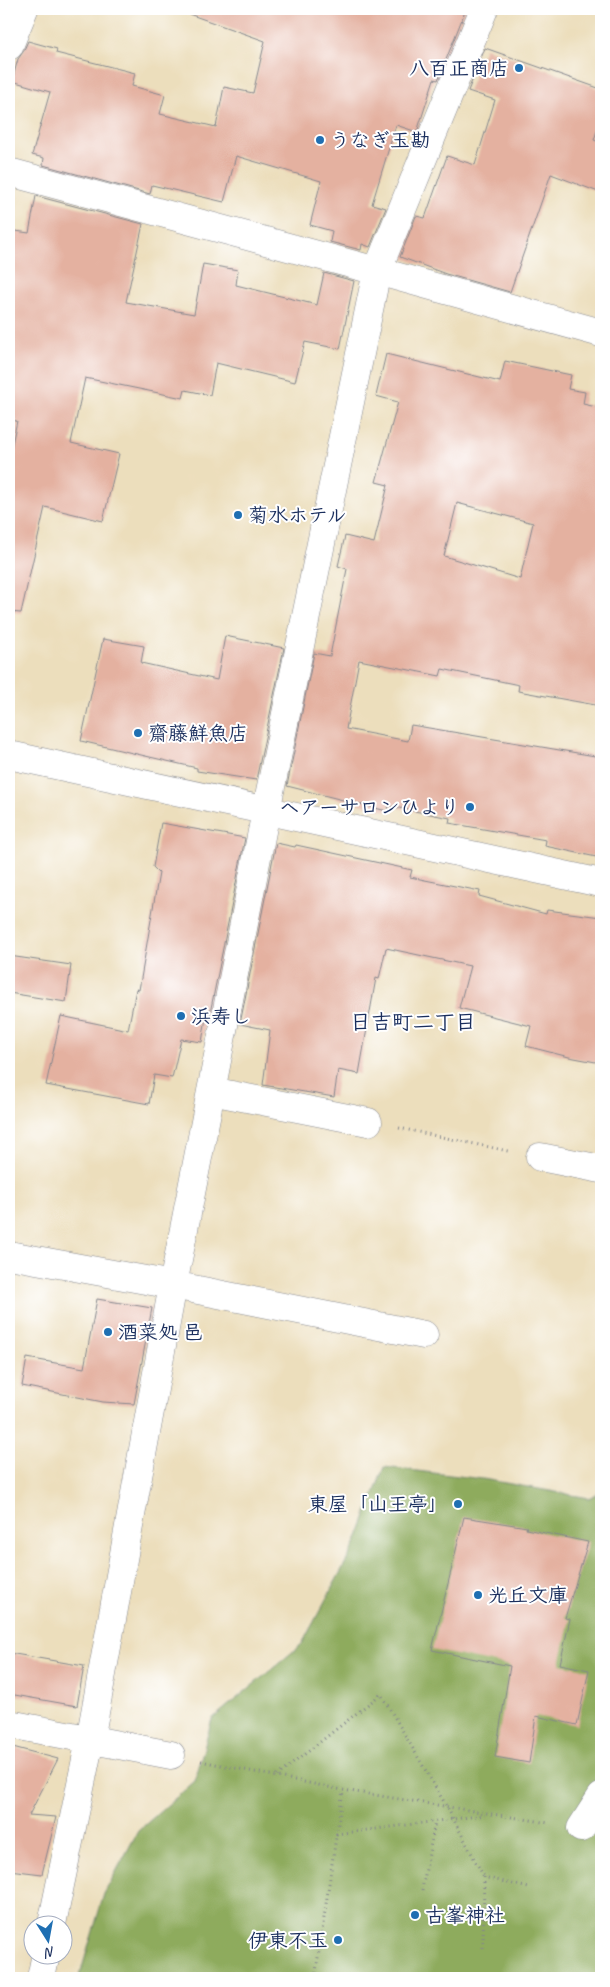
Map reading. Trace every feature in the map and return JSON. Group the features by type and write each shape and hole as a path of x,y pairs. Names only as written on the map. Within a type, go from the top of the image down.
{"street":[{"path":"9,46 24,9"},
{"path":"54,1914 90,1740 172,1285 266,811 377,271 484,9"},
{"path":"9,172 377,271 601,334"},
{"path":"9,755 601,883"},
{"path":"211,1090 368,1122"},
{"path":"540,1157 601,1169"},
{"path":"9,1255 424,1335"},
{"path":"9,1724 171,1756"},
{"path":"581,1828 601,1797"},
{"path":"41,1978 44,1964"}],"path":[{"path":"368,1122 540,1157"},
{"path":"277,1776 381,1694 447,1807 484,1878 483,1948"},
{"path":"171,1756 343,1790 581,1828"},
{"path":"315,1978 343,1790"},
{"path":"336,1834 489,1814"},
{"path":"422,1890 435,1822"},
{"path":"484,1878 529,1888"}],"green space":[{"path":"384,1467 483,1479 589,1498 601,1491 601,1978 79,1978 104,1894 138,1831 195,1781 212,1719 302,1644 355,1545"}],"building":[{"path":"187,9 466,9 438,80 434,79 417,132 396,125 372,204 386,208 370,247 362,244 361,250 330,242 332,231 310,225 321,181 236,156 224,202 152,185 150,194 43,165 44,158 32,155 50,92 12,81 18,59 28,41 57,49 56,53 135,73 132,86 165,95 160,114 216,127 224,87 253,93 265,41 186,13"},
{"path":"485,48 601,89 601,118 594,140 601,143 601,193 551,174 510,292 446,274 400,257 416,216 425,218 447,156 475,165 495,100 468,91"},
{"path":"36,196 143,224 126,302 194,314 203,264 238,270 236,285 317,305 324,273 354,281 340,349 305,342 295,382 216,363 210,395 185,390 183,398 85,378 71,443 119,454 103,521 45,507 21,613 9,612 9,458 17,421 9,420 9,230 29,233"},
{"path":"386,354 500,382 505,361 571,375 568,389 585,392 583,404 601,408 601,706 518,691 519,685 442,669 440,676 359,660 346,729 408,741 411,725 601,757 601,858 545,846 546,840 449,823 450,818 389,806 387,811 287,786 314,653 330,656 347,569 338,566 345,536 374,543 388,485 376,482 398,402 376,396","holes":["457,503 533,523 520,579 444,556"]},
{"path":"225,636 284,648 256,780 197,771 197,768 81,741 103,639 144,646 141,663 217,680"},
{"path":"161,823 245,838 209,1018 206,1018 202,1042 181,1039 172,1078 154,1075 149,1104 46,1085 61,1016 128,1030 136,989 139,990 159,873 153,867"},
{"path":"276,843 295,847 296,845 412,870 410,877 480,891 479,896 546,914 547,910 601,917 601,1063 526,1046 531,1026 459,1008 470,966 386,948 379,979 376,978 359,1074 338,1070 334,1097 263,1085 270,1030 240,1024"},
{"path":"9,956 71,965 66,1002 9,993"},
{"path":"97,1299 152,1308 134,1404 103,1402 22,1386 27,1358 84,1368"},
{"name":"光丘文庫","path":"464,1517 527,1527 526,1529 588,1542 565,1618 570,1619 560,1664 589,1670 577,1725 536,1716 529,1763 495,1757 510,1666 432,1650"},
{"path":"9,1653 84,1666 77,1706 9,1694"},
{"path":"9,1746 58,1759 29,1815 56,1817 42,1874 9,1870"}],"place":[{"name":"八百正商店","path":"519,68"},
{"name":"うなぎ玉勘","path":"320,140"},
{"name":"菊水ホテル","path":"238,515"},
{"name":"齋藤鮮魚店","path":"138,733"},
{"name":"ヘアーサロンひより","path":"470,807"},
{"name":"浜寿し","path":"181,1016"},
{"name":"酒菜処 邑","path":"108,1332"},
{"name":"東屋「山王亭」","path":"458,1504"},
{"name":"光丘文庫","path":"478,1595"},
{"name":"古峯神社","path":"415,1915"},
{"name":"伊東不玉","path":"338,1940"}],"district":[{"name":"日吉町二丁目","path":"413,1022"}]}
